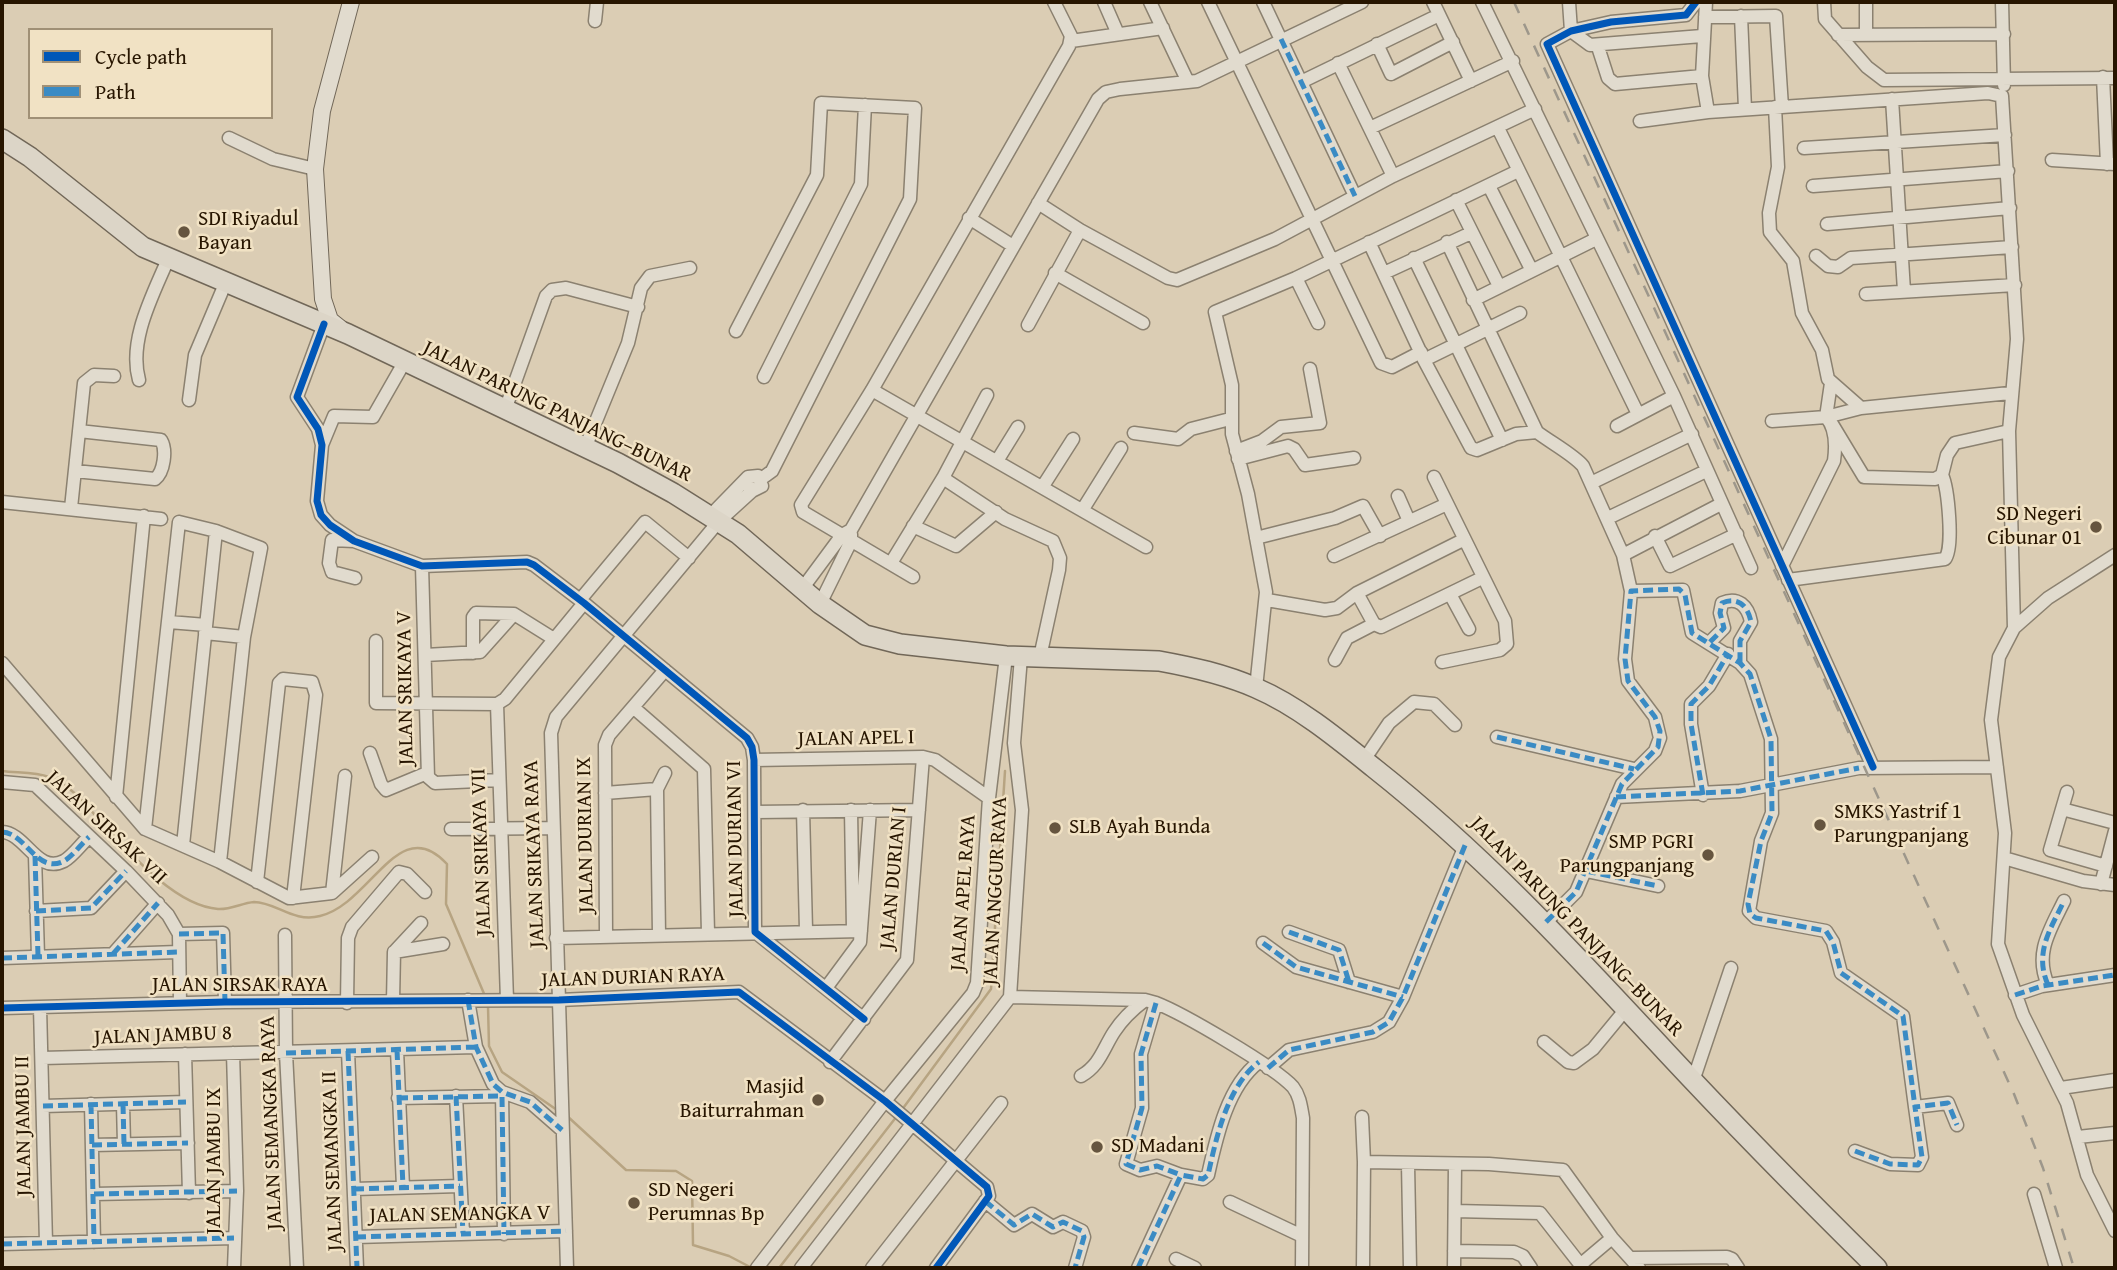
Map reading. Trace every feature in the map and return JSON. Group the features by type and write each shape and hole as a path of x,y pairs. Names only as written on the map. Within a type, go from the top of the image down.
{"main road":[{"path":"348,334 330,320 322,287 315,169 322,111 351,2"},
{"name":"JALAN PARUNG PANJANG–BUNAR","path":"2,139 30,157 131,240 168,259 295,310 405,361 618,463 715,518 756,548 820,604 865,635 880,642 1022,657 1159,661 1198,668 1256,688 1314,723 1364,760 1465,843 1546,922 1693,1081 1877,1268"},
{"path":"295,310 312,309 317,304 322,287"}],"street":[{"path":"595,21 597,2"},
{"path":"1054,2 1071,41"},
{"path":"1104,2 1118,34"},
{"path":"1150,2 1188,82"},
{"path":"1208,2 1381,363 1392,367 1456,345 1489,331 1520,313"},
{"path":"1263,2 1355,196"},
{"path":"820,604 848,535 1092,108 1106,92 1188,82 1237,62 1281,38 1362,2"},
{"path":"1433,2 1471,80"},
{"path":"1482,2 1674,396 1751,568"},
{"path":"1569,2 1571,31 1590,45 1598,47 1702,36"},
{"path":"1696,2 1692,11 1679,17 1640,18 1571,31 1547,44 1873,767"},
{"path":"1706,2 1702,36 1702,76 1709,111"},
{"path":"1824,2 1825,19 1867,67 1884,80 2109,77 2111,164 2052,160"},
{"path":"1866,2 1867,34"},
{"path":"2002,2 2006,79 2002,96 2017,339 2010,393 2009,431 2014,628"},
{"path":"1301,82 1439,15"},
{"path":"1741,16 1745,109"},
{"path":"1705,17 1776,16 1778,167 1769,213 1770,232 1793,261 1802,313 1809,332 1822,350 1831,383 1829,420 1834,461 1782,565"},
{"path":"1071,41 1163,27"},
{"path":"1838,35 2004,34"},
{"path":"913,577 848,535 803,512 801,505 872,390 1071,41"},
{"path":"1377,44 1391,74 1453,42"},
{"path":"1598,47 1608,78 1615,84 1702,76"},
{"path":"1370,128 1513,61"},
{"path":"1338,63 1393,176"},
{"path":"1640,121 1709,111 1988,93 2002,96"},
{"path":"1892,99 1904,291"},
{"path":"736,331 817,175 821,103 865,105 861,184 764,377"},
{"name":"JALAN SRIKAYA RAYA","path":"562,1126 552,828 553,724 689,558 715,518 749,486 753,475 761,480 772,471 911,200 915,108 865,105"},
{"path":"1038,202 1080,230 1168,278 1177,280 1314,219 1393,176 1535,109"},
{"path":"1498,128 1638,414"},
{"path":"1804,148 2006,135"},
{"path":"229,138 273,159 315,169"},
{"path":"1813,186 2008,171"},
{"path":"1256,688 1267,600 1230,419 1232,385 1216,312 1296,278 1518,172"},
{"path":"1489,186 1531,269"},
{"path":"1456,200 1499,285"},
{"path":"1827,224 2010,208"},
{"path":"969,218 1013,246"},
{"path":"1028,325 1080,230"},
{"path":"1384,274 1471,233"},
{"path":"1474,300 1531,269 1596,239"},
{"path":"1369,242 1423,356 1471,448 1476,450 1521,433 1537,432"},
{"path":"1447,242 1537,432 1557,449 1574,456 1608,518 1623,555 1631,591 1625,659 1628,681 1656,717 1660,731 1658,747 1634,769 1616,797 1586,871 1569,902 1546,922"},
{"path":"1816,256 1828,266 1838,267 1851,258 2012,247"},
{"path":"1414,258 1502,440"},
{"path":"139,380 136,354 143,324 168,259"},
{"path":"585,448 622,362 641,288 650,276 690,268"},
{"path":"1055,273 1143,323"},
{"path":"1296,278 1318,323"},
{"path":"189,400 195,355 225,284"},
{"path":"1866,295 2015,285"},
{"path":"505,410 547,296 552,290 566,288 638,307"},
{"path":"324,324 297,397 318,429 321,445 318,509 330,525 354,541 417,564"},
{"path":"321,445 334,416 373,418 405,361"},
{"path":"1237,455 1281,427 1320,423 1310,369"},
{"path":"71,508 86,379 94,375 114,376"},
{"path":"1831,383 1861,408"},
{"path":"872,390 1146,547"},
{"path":"1772,421 1829,420 1861,408 2010,393"},
{"path":"891,563 943,478 987,395"},
{"path":"1617,426 1674,396"},
{"path":"1134,433 1178,439 1191,429 1230,419"},
{"path":"1829,420 1859,472 1867,478 1935,479 1942,475"},
{"path":"997,461 1018,428"},
{"path":"75,471 156,479 161,473 164,444 161,440 79,431"},
{"path":"1788,580 1945,559 1950,548 1947,485 1942,475 1947,454 1955,443 2009,431"},
{"path":"1591,483 1692,434"},
{"path":"1042,486 1073,439"},
{"path":"1237,455 1288,446 1294,449 1305,465 1354,458"},
{"path":"1083,509 1121,448"},
{"path":"1608,518 1706,471"},
{"path":"1434,477 1505,621 1507,644 1500,650 1442,662"},
{"path":"943,478 996,512 1053,541 1060,558 1022,657"},
{"path":"1398,496 1409,521"},
{"path":"2,502 161,519"},
{"path":"1623,555 1721,504"},
{"path":"1334,556 1447,505"},
{"path":"1256,538 1335,517 1363,506 1380,536"},
{"path":"913,526 956,546 996,512"},
{"path":"116,797 145,516"},
{"path":"145,829 179,522 216,531 261,548 244,637 220,862"},
{"path":"376,641 376,703 497,704 506,699 645,522 689,558"},
{"path":"183,845 216,531"},
{"path":"1656,536 1670,566 1737,534"},
{"path":"802,589 848,535"},
{"path":"354,541 331,540 329,563 332,572 355,578"},
{"path":"1267,600 1330,610 1357,593 1463,540"},
{"path":"2115,555 2048,598 2014,628 2001,650 1992,702 1992,743 2003,805 2004,858 1997,936 2015,995 2033,1037 2061,1088 2078,1137 2087,1175 2115,1231"},
{"name":"JALAN DURIAN VI","path":"417,564 527,562 582,601 747,738 754,760 755,932"},
{"name":"JALAN SRIKAYA V","path":"417,564 425,655 427,773 430,782 499,780"},
{"path":"1357,593 1377,627 1385,626 1482,578"},
{"path":"1631,591 1683,590 1690,628 1740,663 1750,674 1758,691 1771,739 1772,813 1761,841 1748,904 1750,914 1756,918 1826,931 1833,942 1842,973 1898,1010 1906,1027 1922,1157 1918,1166 1890,1164 1855,1151"},
{"path":"1450,594 1469,629"},
{"path":"1710,642 1724,628 1720,613 1722,603 1731,600 1739,602 1749,612 1751,622 1740,641 1740,663"},
{"path":"473,653 474,614 514,614 554,639"},
{"path":"425,655 473,653 484,648 514,614"},
{"path":"169,622 244,637"},
{"path":"1335,660 1347,638 1374,624"},
{"path":"1703,795 1691,724 1691,704 1712,682 1728,654"},
{"name":"JALAN ANGGUR RAYA","path":"801,1268 905,1118 1010,997 1022,810 1016,757 1022,657"},
{"name":"JALAN APEL RAYA","path":"758,1266 885,1101 973,993 977,983 989,798 995,757 1022,657"},
{"path":"2,663 145,829 220,862 273,892 293,898 332,893 372,857"},
{"name":"JALAN DURIAN IX","path":"606,937 606,739 665,670"},
{"path":"257,882 279,683 283,679 312,682 316,695 293,898"},
{"path":"1364,760 1389,723 1414,702 1424,700 1434,704 1455,725"},
{"name":"JALAN SRIKAYA VII","path":"497,704 502,828 503,1000"},
{"path":"634,708 704,769 708,933"},
{"path":"1497,737 1634,769"},
{"path":"370,753 381,784 386,790 427,773"},
{"name":"JALAN APEL I","path":"754,760 923,757 935,760 989,798"},
{"name":"JALAN DURIAN I","path":"830,1062 907,960 923,757"},
{"path":"995,757 1016,757"},
{"path":"1616,797 1703,795 1873,767 1997,766"},
{"path":"659,935 657,789 665,773"},
{"path":"332,893 345,776"},
{"name":"JALAN SIRSAK VII","path":"2,782 32,783 158,903 177,929"},
{"path":"605,793 657,789"},
{"path":"2067,792 2050,850 2106,866"},
{"path":"2062,809 2115,824"},
{"path":"803,810 806,930"},
{"path":"826,988 858,948 851,810"},
{"path":"857,930 870,810"},
{"path":"755,811 919,810"},
{"path":"451,829 552,828"},
{"path":"2101,884 2115,831"},
{"path":"2,832 16,835 35,856 50,862 64,861 89,837"},
{"path":"1150,1001 1141,1054 1142,1108 1126,1164 1140,1170 1157,1166 1181,1175 1206,1178 1219,1133 1245,1075 1297,1047 1356,1037 1382,1028 1395,1014 1465,843"},
{"path":"35,856 38,956"},
{"path":"2004,858 2101,884 2115,885"},
{"path":"36,911 91,908 126,871"},
{"path":"1586,871 1658,886"},
{"path":"347,1003 348,938 352,927 399,872 407,874 425,892"},
{"path":"2049,985 2043,973 2042,953 2064,901"},
{"path":"113,954 158,903"},
{"path":"393,1001 394,952 421,923"},
{"path":"180,1003 177,929 223,933 225,1002"},
{"path":"556,939 857,930"},
{"path":"755,932 864,1019"},
{"path":"1289,932 1339,950 1349,982"},
{"name":"JALAN SEMANGKA RAYA","path":"285,934 286,1053 297,1268"},
{"path":"1263,943 1296,967 1403,997"},
{"path":"394,952 443,944"},
{"path":"2,958 178,952"},
{"path":"1693,1081 1731,968"},
{"path":"2015,995 2049,985 2115,975"},
{"name":"JALAN DURIAN RAYA","path":"474,1000 559,1000 739,992 885,1101 987,1187 990,1192 985,1201"},
{"path":"1010,997 1150,1001 1264,1065 1292,1086 1300,1101 1302,1268"},
{"path":"474,1000 476,1047 488,1078 502,1094 505,1234"},
{"name":"JALAN SIRSAK RAYA","path":"2,1008 225,1002 474,1000"},
{"path":"1081,1076 1099,1061 1110,1039 1130,1011 1150,1001"},
{"name":"JALAN JAMBU II","path":"40,1007 46,1243"},
{"path":"1545,1042 1568,1062 1574,1063 1593,1049 1626,1009"},
{"name":"JALAN JAMBU 8","path":"42,1058 476,1047"},
{"path":"397,1050 403,1187"},
{"name":"JALAN SEMANGKA II","path":"348,1051 357,1268"},
{"name":"JALAN JAMBU IX","path":"233,1053 237,1191 234,1268"},
{"path":"185,1055 189,1193"},
{"path":"2061,1088 2115,1080"},
{"path":"398,1098 502,1094 530,1102 562,1126 567,1268"},
{"path":"456,1096 463,1233"},
{"path":"43,1106 186,1102"},
{"path":"877,1266 954,1160 1002,1102"},
{"path":"1914,1107 1948,1103 1957,1125"},
{"path":"90,1104 94,1241"},
{"path":"123,1104 124,1144"},
{"path":"1362,1117 1363,1268"},
{"path":"2078,1137 2115,1133"},
{"path":"92,1145 188,1143"},
{"path":"1364,1162 1489,1164 1563,1170 1612,1238 1635,1263 1727,1257 1732,1259 1738,1268"},
{"path":"1408,1164 1410,1268"},
{"path":"1454,1268 1455,1165"},
{"path":"1138,1268 1181,1175"},
{"path":"354,1189 460,1186"},
{"path":"94,1194 237,1191"},
{"path":"2034,1194 2056,1268"},
{"path":"936,1268 985,1201 1016,1226 1032,1214 1053,1227 1063,1222 1082,1231 1084,1237 1075,1268"},
{"path":"1230,1202 1302,1236"},
{"path":"1455,1211 1537,1211 1581,1266 1612,1238"},
{"name":"JALAN SEMANGKA V","path":"356,1237 566,1231"},
{"path":"2,1244 234,1238"},
{"path":"1454,1251 1514,1252 1523,1256 1531,1268"},
{"path":"1176,1258 1195,1268"}],"waterway":[{"path":"2,771 44,775 64,785 78,796 154,876 186,898 202,906 218,909 254,902 301,917 320,916 338,908 355,895 399,854 414,848 430,851 447,864 446,904 485,996"},
{"path":"901,1111 991,989 1005,771"},
{"path":"488,1006 489,1046 502,1072 557,1110"},
{"path":"566,1115 626,1170 676,1171 692,1181 693,1245 729,1256 752,1268"},
{"path":"779,1268 897,1116"}],"railway":[{"path":"1514,2 2014,1094 2043,1168 2074,1268"}],"marked path":[{"path":"1281,39 1355,196"},
{"path":"1546,922 1576,892 1622,784 1658,747 1660,731 1655,717 1628,681 1625,659 1631,591 1679,589 1685,595 1692,633 1740,663 1750,674 1771,739 1772,813 1761,841 1748,904 1750,914 1756,918 1826,931 1833,942 1841,973 1903,1016 1915,1107"},
{"path":"1710,642 1724,628 1720,613 1722,603 1733,601 1741,604 1751,622 1740,641 1740,663"},
{"path":"1703,795 1691,724 1691,704 1709,686 1728,654"},
{"path":"1497,737 1634,769"},
{"path":"1616,797 1740,791 1859,768"},
{"path":"2,832 18,839 46,863 55,864 67,859 89,837"},
{"path":"1268,1068 1289,1050 1373,1032 1389,1022 1403,997 1466,843"},
{"path":"35,856 38,956"},
{"path":"36,911 91,908 126,871"},
{"path":"1586,871 1658,886"},
{"path":"2048,985 2044,973 2043,952 2064,901"},
{"path":"113,954 158,903"},
{"path":"1289,932 1339,950 1349,982"},
{"path":"179,934 223,933 225,1002"},
{"path":"1263,943 1296,967 1403,997"},
{"path":"2,958 178,952"},
{"path":"2015,995 2042,986 2115,975"},
{"path":"468,1000 476,1047 493,1084 502,1092 530,1102 562,1130"},
{"path":"1156,1003 1141,1054 1142,1108 1126,1164 1140,1170 1157,1166 1181,1175"},
{"path":"286,1053 476,1047"},
{"path":"397,1050 403,1187"},
{"path":"348,1051 357,1268"},
{"path":"1138,1268 1181,1175 1203,1179 1208,1175 1224,1114 1239,1085 1259,1062"},
{"path":"456,1096 463,1233"},
{"path":"398,1098 502,1096 504,1234"},
{"path":"43,1106 186,1102"},
{"path":"1855,1151 1890,1164 1918,1165 1922,1157 1915,1107 1948,1103 1957,1125"},
{"path":"91,1104 94,1242"},
{"path":"123,1104 124,1144"},
{"path":"92,1145 188,1143"},
{"path":"354,1189 460,1186"},
{"path":"94,1194 237,1191"},
{"path":"985,1201 1014,1225 1032,1214 1053,1227 1063,1222 1082,1231 1084,1237 1075,1268"},
{"path":"356,1237 566,1231"},
{"path":"2,1244 234,1238"}],"cycle path":[{"path":"1696,2 1686,15 1611,22 1571,31 1547,44 1873,767"},
{"path":"324,324 297,397 318,429 322,445 317,501 321,515 330,525 354,541 422,566 527,562 534,565 747,738 754,760 755,932 864,1019"},
{"path":"2,1008 225,1002 559,1000 739,992 885,1101 987,1187 989,1196 936,1268"}],"place":[{"name":"SDI Riyadul Bayan","path":"184,232"},
{"name":"SD Negeri Cibunar 01","path":"2096,527"},
{"name":"SMKS Yastrif 1 Parungpanjang","path":"1820,825"},
{"name":"SLB Ayah Bunda","path":"1055,828"},
{"name":"SMP PGRI Parungpanjang","path":"1708,855"},
{"name":"Masjid Baiturrahman","path":"818,1100"},
{"name":"SD Madani","path":"1097,1147"},
{"name":"SD Negeri Perumnas Bp","path":"634,1203"}]}
